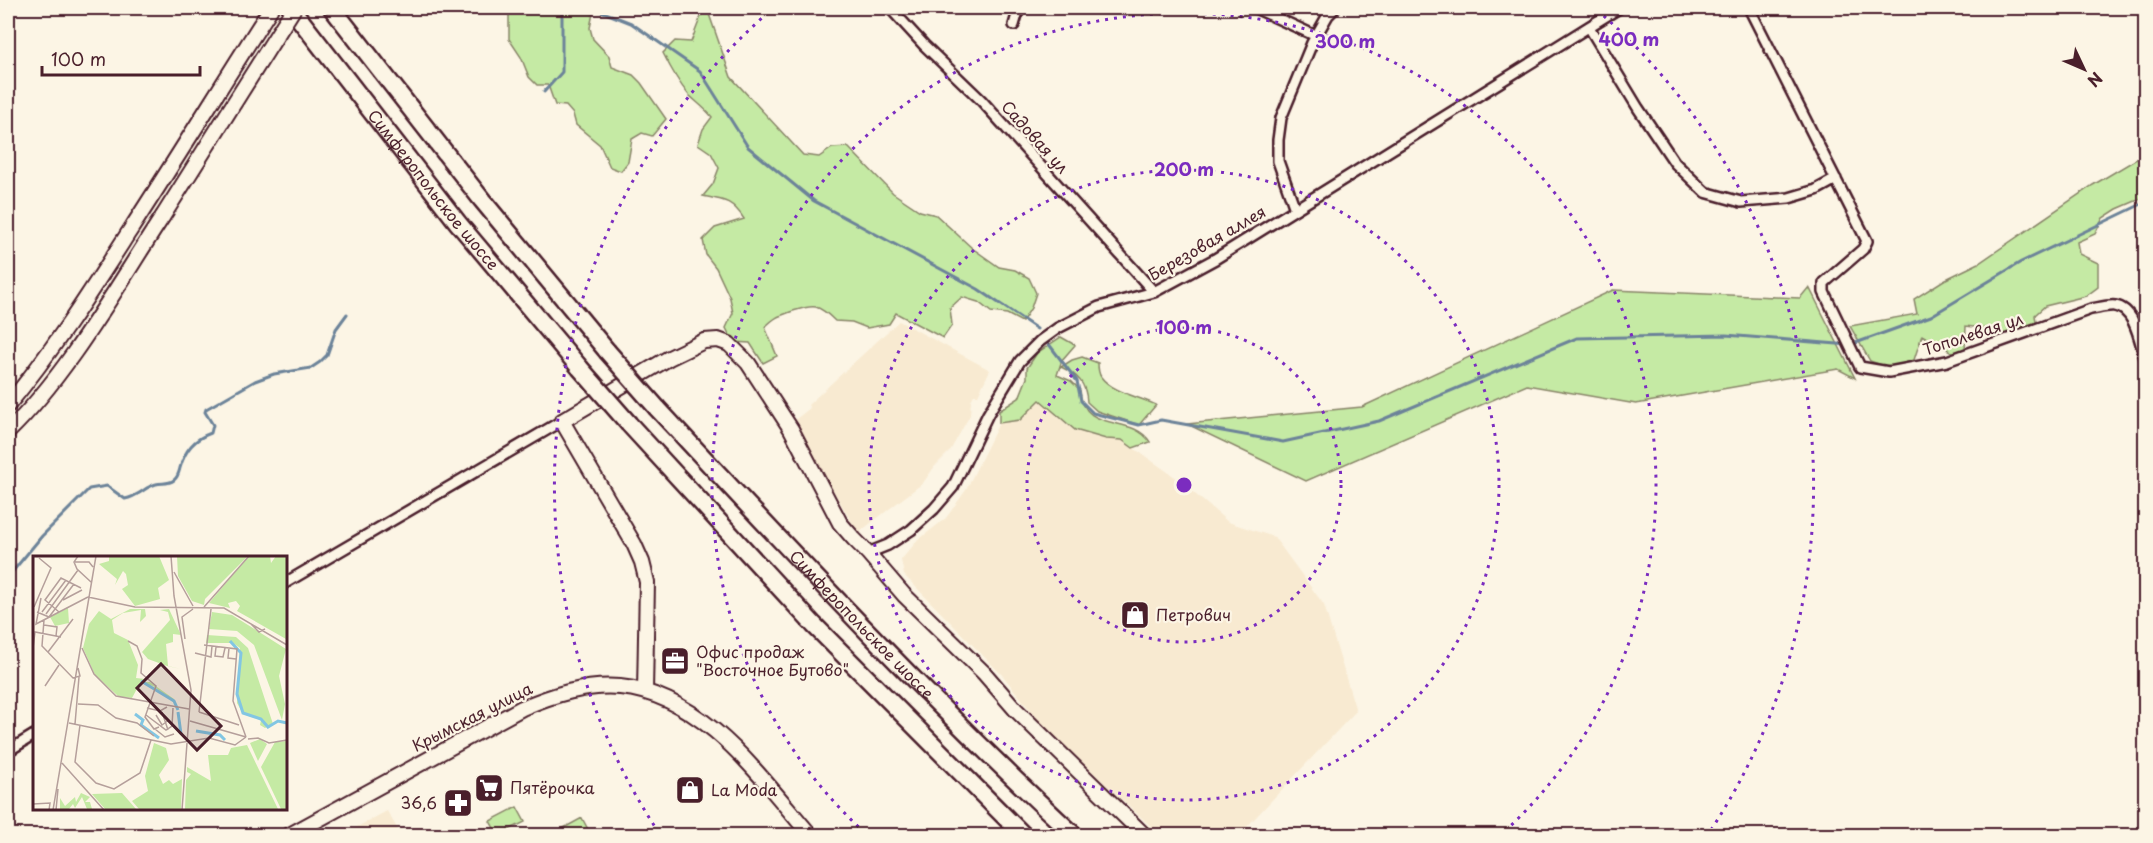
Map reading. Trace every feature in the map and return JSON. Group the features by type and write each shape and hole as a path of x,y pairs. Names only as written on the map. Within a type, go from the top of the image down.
{"highway":[{"name":"Симферопольское шоссе","path":"293,8 458,222 629,424 814,625 1024,836"},
{"name":"Симферопольское шоссе","path":"332,8 483,200 657,408 839,604 1075,836"}],"street":[{"path":"8,405 67,326 150,200 271,8"},
{"path":"8,432 41,396 82,339 163,216 293,8"},
{"name":"Садовая ул","path":"890,8 924,45 981,100 1154,292"},
{"path":"1014,25 1019,8"},
{"path":"1255,8 1316,36"},
{"path":"1295,209 1278,160 1281,118 1316,36 1328,15 1335,8"},
{"name":"Березовая аллея","path":"868,553 888,545 911,530 953,487 988,414 1020,361 1040,341 1058,328 1099,307 1154,292 1215,259 1619,8"},
{"name":"Тополевая ул","path":"1749,8 1868,241 1863,249 1824,283 1824,292 1860,367 1889,372 1947,361 2091,309 2114,305 2131,316 2145,361"},
{"path":"1589,27 1675,164 1706,192 1742,201 1789,198 1816,190 1836,179"},
{"path":"286,582 669,358 704,341 718,340 729,344 748,363 791,429 840,523 904,595 984,673 1016,710 1145,836"},
{"path":"562,420 634,544 642,562 647,582 645,692"},
{"name":"Крымская улица","path":"288,836 522,708 549,697 596,687 619,687 645,692 672,701 698,718 729,743 811,836"},
{"path":"8,751 33,736"}],"shaded area":[{"path":"899,321 990,370 978,395 974,395 971,400 970,415 950,451 923,483 858,533 791,423 810,408 808,405"},
{"name":"Петрович","path":"1040,400 1075,430 1106,439 1122,440 1175,477 1228,522 1274,537 1324,605 1356,711 1239,835 1160,835 1041,724 1004,677 904,575 901,560 917,541 946,518 966,490 999,423 1020,420"},
{"path":"387,811 401,835 342,835"}],"green space":[{"path":"509,8 594,8 590,28 593,39 609,56 612,67 633,75 641,83 666,119 652,136 642,133 632,139 628,162 621,171 610,167 600,145 576,125 573,114 566,106 555,105 548,85 537,85 529,77 521,57 509,39"},
{"path":"703,11 709,14 731,77 803,155 819,157 832,148 848,147 893,193 920,211 936,215 972,248 999,267 1015,270 1029,278 1036,293 1031,308 1022,322 1007,314 991,312 978,302 962,297 950,308 952,325 943,338 896,313 889,324 867,328 852,322 835,321 824,311 811,307 781,315 765,327 777,356 763,363 750,343 733,342 726,328 733,313 730,298 716,268 706,255 703,240 715,228 744,219 731,204 703,196 713,184 719,168 711,153 698,144 703,129 712,117 684,89 663,53 675,41 691,42"},
{"path":"2145,154 2145,197 2103,218 2095,234 2077,242 2079,254 2098,263 2098,287 2086,296 2045,306 2035,315 2037,328 2006,339 1990,329 1966,326 1965,351 1957,355 1922,335 1914,360 1890,368 1870,361 1850,326 1917,314 1914,299 1944,280 1979,263 2093,185"},
{"path":"1809,287 1855,378 1838,369 1636,404 1527,385 1306,481 1187,424 1362,407 1613,290 1800,298"},
{"path":"1061,337 1075,345 1062,360 1057,375 1071,381 1080,390 1083,404 1090,413 1099,419 1132,428 1142,433 1150,442 1133,448 1122,440 1106,439 1075,430 1040,400 1020,420 999,423 999,411 1019,398 1027,378 1027,368 1037,353"},
{"path":"1082,357 1098,363 1101,377 1112,387 1156,405 1139,425 1097,411 1087,402 1080,380 1061,367"},
{"path":"517,807 525,822 498,835 490,821"},
{"path":"582,818 591,835 551,835"}],"waterway":[{"path":"544,92 562,72 562,8"},
{"path":"593,8 631,23 700,71 748,147 814,201 978,289 1037,329"},
{"path":"1048,343 1077,381 1081,401 1093,413 1139,425 1161,420 1283,442 1379,421 1577,338 1726,335 1850,345 1931,316 2021,262 2146,202"},
{"path":"8,577 42,536 89,489 107,486 125,499 152,485 174,480 191,446 200,438 211,433 213,425 205,412 206,409 255,381 274,374 311,368 320,362 327,355 336,329 347,314"}],"place":[{"name":"Петрович","path":"1135,615"},
{"name":"Офис продаж \"Восточное Бутово\"","path":"675,661"},
{"name":"Пятёрочка","path":"489,788"},
{"name":"La Moda","path":"690,790"},
{"name":"36,6","path":"458,803"}]}
